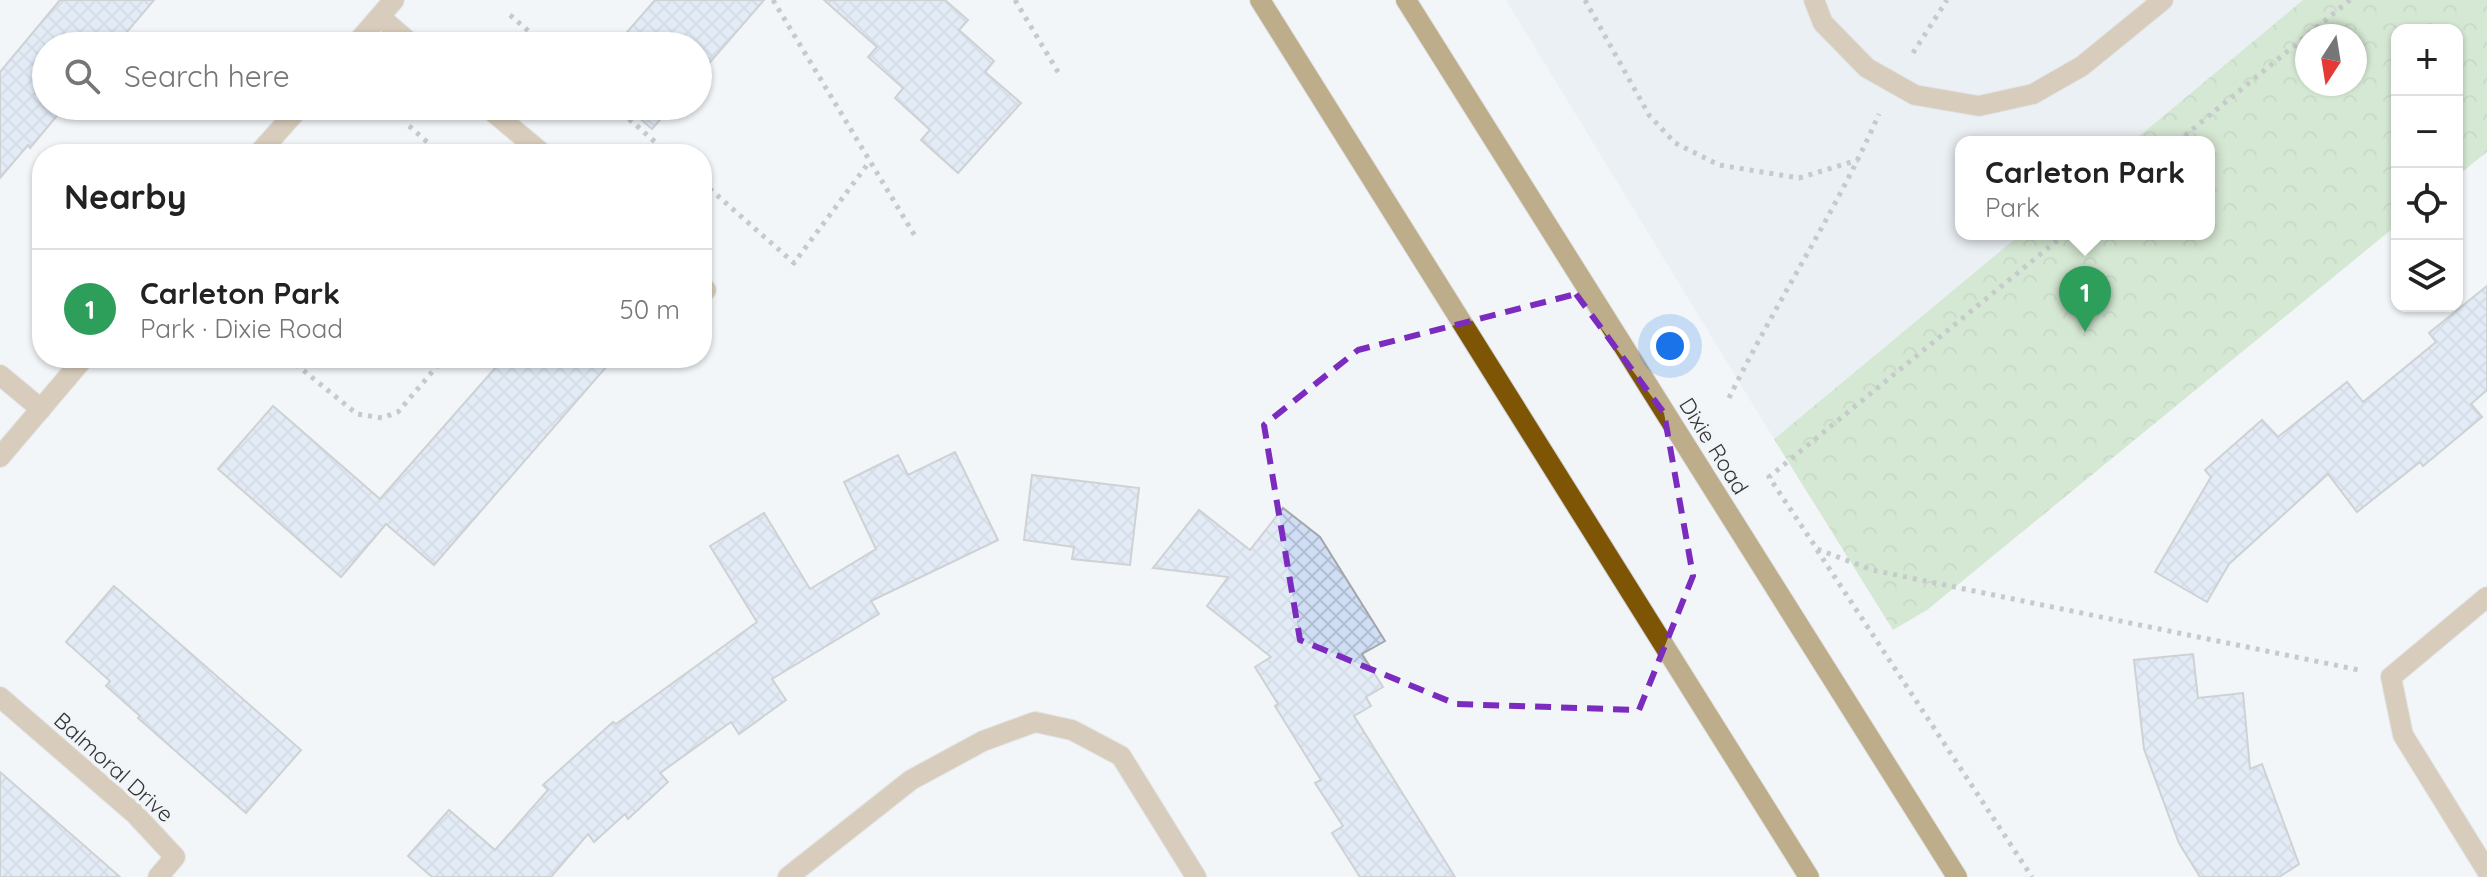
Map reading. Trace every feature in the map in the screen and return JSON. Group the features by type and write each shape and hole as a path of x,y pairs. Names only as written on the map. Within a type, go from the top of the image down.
{"main road":[{"path":"1260,0 1809,877"},
{"name":"Dixie Road","path":"1406,0 1957,877"}],"street":[{"path":"367,32 394,0"},
{"path":"1814,0 1823,23 1867,68 1915,95 1979,106 2033,94 2082,66 2163,0"},
{"path":"380,17 398,32"},
{"path":"267,144 288,120"},
{"path":"503,120 531,144"},
{"path":"0,457 76,368"},
{"path":"0,375 41,409"},
{"path":"2487,597 2391,677 2403,735 2487,871"},
{"name":"Balmoral Drive","path":"0,697 135,814 175,857 158,877"},
{"path":"788,877 911,780 983,741 1035,722 1072,730 1121,756 1196,877"}],"path":[{"path":"773,0 915,236"},
{"path":"1015,0 1061,77"},
{"path":"1585,0 1649,115 1675,143 1719,165 1799,178 1859,160"},
{"path":"1729,398 1763,329 1859,160 1893,82 1947,0"},
{"path":"2184,136 2350,0"},
{"path":"510,15 530,32"},
{"path":"630,120 658,144"},
{"path":"409,126 430,144"},
{"path":"712,191 794,263 870,161"},
{"path":"2032,877 1769,477 2058,240"},
{"path":"300,368 357,414 382,418 398,412 435,368"},
{"path":"1817,549 1872,570 2391,677"}],"highlighted area":[{"path":"1576,294 1664,413 1693,576 1639,710 1456,704 1300,640 1264,425 1358,350"}],"shaded area":[{"path":"1506,0 2309,0 2143,136 1955,136 1955,240 2017,240 1774,439"}],"green space":[{"path":"2303,0 2487,0 2487,152 2463,171 2463,24 2391,24 2391,230 1927,610 1893,630 1774,439 2014,240 2215,240 2215,136 2139,136"}],"building":[{"path":"60,0 154,0 127,32 33,32"},
{"path":"655,0 764,0 712,60 712,32 627,32"},
{"path":"824,0 945,0 968,20 959,30 994,61 985,72 1021,103 958,173 921,140 930,130 895,98 903,88 868,57 877,47"},
{"path":"32,34 32,120 53,120 0,178 0,72"},
{"path":"642,120 660,120 652,129"},
{"path":"2487,286 2487,390 2471,404 2482,417 2423,466 2420,462 2357,512 2328,474 2229,564 2207,602 2155,572 2211,477 2205,470 2262,420 2278,437 2347,382 2363,402 2436,342 2429,333 2455,312 2463,312 2463,305"},
{"path":"495,368 605,368 434,565 386,524 341,577 218,469 273,406 380,499"},
{"path":"955,452 998,540 871,601 879,614 772,679 786,700 739,734 731,722 660,773 668,782 628,819 625,814 594,842 588,834 551,877 432,877 408,856 449,810 495,850 548,790 543,785 613,722 616,724 757,622 710,546 764,513 810,589 876,549 844,482 898,455 908,475"},
{"path":"1032,475 1139,488 1130,565 1072,559 1074,547 1024,540"},
{"path":"1283,508 1320,537 1385,641 1362,654 1383,687 1366,697 1371,706 1354,716 1455,877 1360,877 1332,833 1343,826 1315,783 1321,780 1255,667 1271,657 1207,606 1228,577 1153,568 1199,510 1250,550"},
{"path":"114,586 301,750 246,813 138,718 140,716 106,686 110,681 66,642"},
{"path":"2193,654 2198,698 2243,693 2250,769 2262,764 2299,864 2279,877 2200,877 2179,843 2144,749 2134,660"},
{"path":"0,772 120,877 0,877"}],"place":[{"name":"Carleton Park","path":"2085,332"}]}
